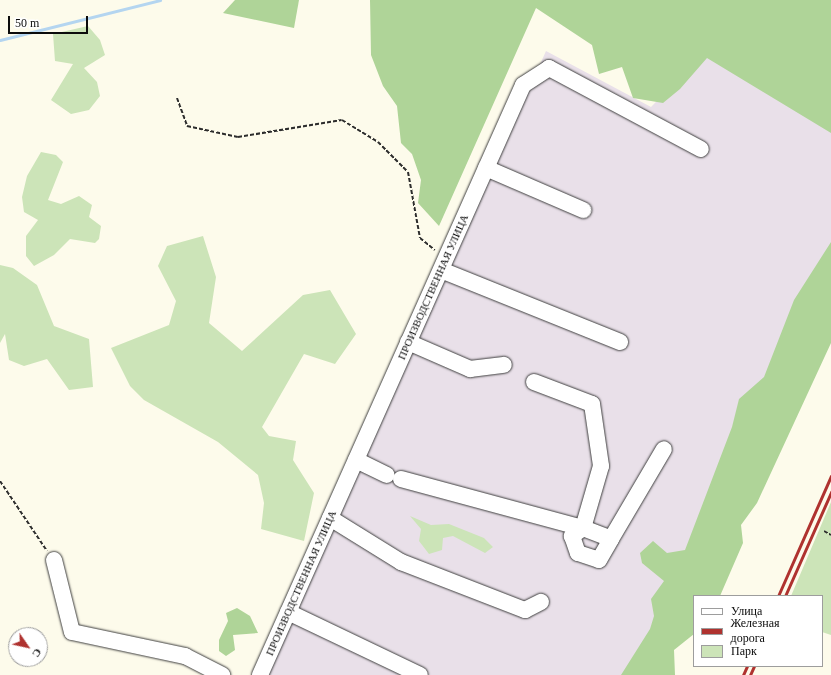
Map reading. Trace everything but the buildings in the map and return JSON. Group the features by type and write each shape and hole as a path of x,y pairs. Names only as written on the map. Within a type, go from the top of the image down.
{"street":[{"name":"ПРОИЗВОДСТВЕННАЯ УЛИЦА","path":"260,675 523,85 549,68 701,149"},
{"path":"486,168 583,210"},
{"path":"443,264 620,342"},
{"path":"408,342 470,369 504,365"},
{"path":"534,382 592,404 601,466 583,528 572,536 578,553 599,560 664,449"},
{"path":"356,460 394,477 583,528 611,539"},
{"path":"330,518 401,562 525,610 541,602"},
{"path":"54,560 72,632 185,656 222,675"},
{"path":"288,612 420,675"}],"path":[{"path":"177,98 187,126 238,137 342,120 378,142 408,172 420,238 443,264"},
{"path":"0,481 54,560"},
{"path":"824,531 831,535"}],"shaded area":[{"path":"707,50 831,117 831,278 659,675 267,675 546,51 651,107"}],"green space":[{"path":"235,0 299,0 294,28 223,13"},
{"path":"370,0 831,0 831,133 707,58 680,89 663,103 633,98 622,67 599,74 592,45 536,8 439,226 418,203 421,180 412,154 401,143 397,106 383,86 371,55"},
{"path":"88,26 100,40 105,55 84,68 97,82 100,96 89,110 71,114 51,100 73,64 55,61 53,34"},
{"path":"41,152 56,155 63,162 48,200 61,204 79,196 92,205 89,217 101,226 99,239 95,243 70,239 54,255 34,266 26,256 26,236 38,220 24,212 22,197 27,176"},
{"path":"203,236 216,277 209,323 242,351 303,295 330,290 356,334 335,364 304,354 262,427 269,436 296,441 293,460 314,493 304,541 261,529 264,503 258,475 218,442 144,400 130,386 111,348 169,325 176,301 158,266 167,246"},
{"path":"831,242 831,343 757,503 741,525 743,543 720,595 693,595 693,635 674,650 675,675 621,675 650,629 654,616 651,599 664,581 642,563 640,553 653,541 667,553 685,550 732,427 739,399 764,377 794,300"},
{"path":"0,265 13,268 37,285 54,326 89,339 93,387 69,390 47,359 24,366 9,360 5,334 0,343"},
{"path":"831,502 831,635 823,632 823,595 791,595"},
{"path":"410,516 431,525 449,524 484,538 493,547 485,553 453,536 443,538 442,550 429,554 419,541 421,529"},
{"path":"237,608 250,616 258,633 233,635 235,650 226,656 219,651 219,640 228,621 226,613"}],"waterway":[{"path":"0,40 160,0"}],"railway":[{"path":"778,595 831,476"},
{"path":"785,595 831,492"},
{"path":"743,675 747,667"},
{"path":"750,675 754,667"}]}
